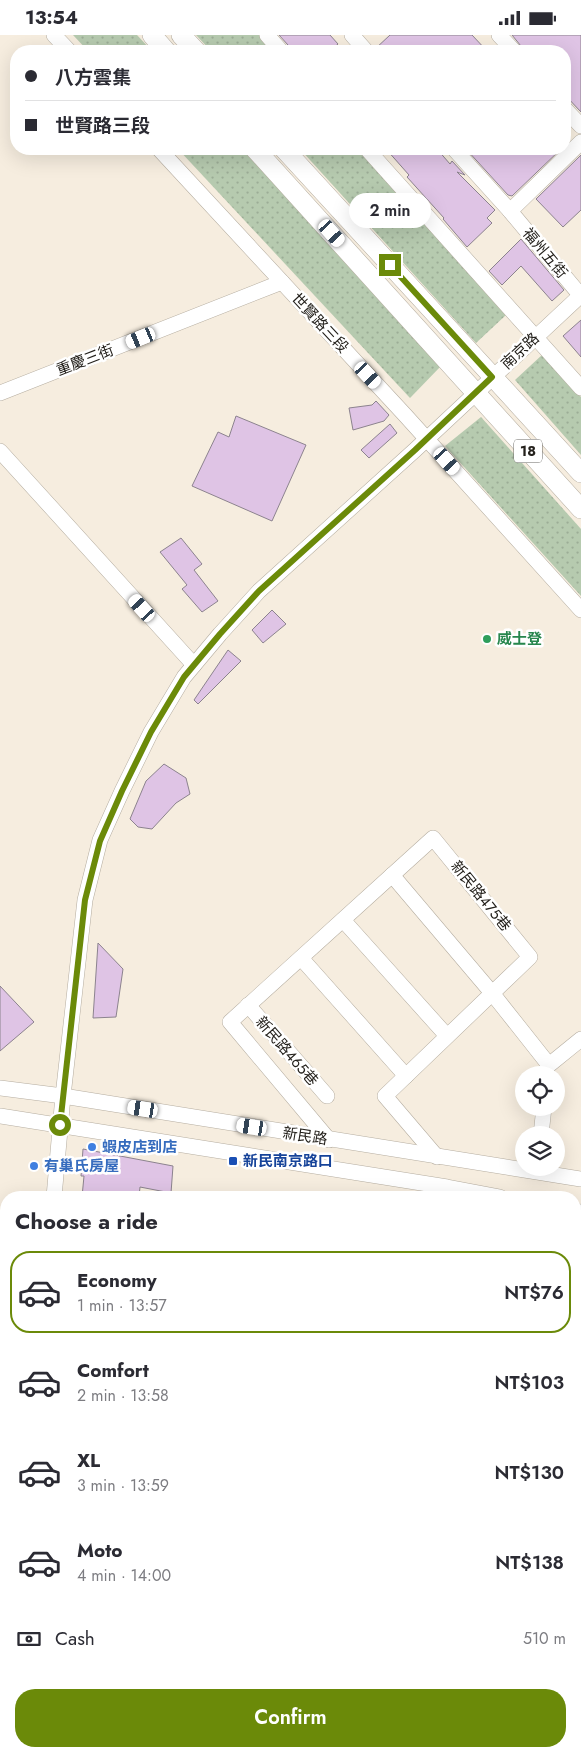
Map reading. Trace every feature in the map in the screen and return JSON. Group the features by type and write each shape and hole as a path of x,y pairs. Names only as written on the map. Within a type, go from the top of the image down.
{"main road":[{"path":"152,35 161,45"},
{"path":"181,35 190,45"},
{"name":"18","path":"260,155 581,509"},
{"name":"18","path":"289,155 581,473"}],"street":[{"path":"54,35 63,45"},
{"path":"267,35 276,45"},
{"path":"352,35 361,45"},
{"path":"499,35 508,45"},
{"path":"571,115 581,126"},
{"path":"571,152 581,142"},
{"name":"世賢路三段","path":"165,155 581,610"},
{"path":"372,155 581,388"},
{"name":"福州五街","path":"459,155 581,295"},
{"path":"510,211 568,155"},
{"name":"重慶三街","path":"0,393 282,282"},
{"name":"南京路","path":"54,1191 85,900 100,841 151,732 184,677 259,591 581,295"},
{"path":"0,451 194,665"},
{"name":"新民路475巷","path":"329,1139 230,1022 433,838 530,957 385,1096 437,1157"},
{"path":"392,875 492,993 545,1066"},
{"path":"343,920 447,1036"},
{"path":"301,958 406,1076"},
{"name":"新民路465巷","path":"248,1005 327,1096"},
{"path":"553,1066 580,1042"},
{"name":"新民路","path":"0,1088 63,1096 437,1157 515,1167"},
{"name":"新民路","path":"0,1116 463,1191"},
{"name":"新民路","path":"565,1176 581,1179"}],"green space":[{"path":"73,35 137,35 146,45 82,45"},
{"path":"196,35 260,35 269,45 205,45"},
{"path":"184,155 248,155 442,365 410,398"},
{"path":"305,155 364,155 506,315 476,343"},
{"path":"543,354 581,397 581,455 515,380"},
{"path":"481,417 581,529 581,596 445,446"}],"building":[{"path":"279,35 330,35 338,44 337,45 288,45"},
{"path":"390,35 472,35 481,45 379,45"},
{"path":"512,35 581,35 581,112 571,101 571,45 520,45"},
{"path":"391,155 442,155 450,164 452,161 465,175 457,172 495,210 487,218 492,223 467,247 407,177 409,175"},
{"path":"471,155 555,155 512,196 508,195"},
{"path":"581,155 581,210 563,227 536,199"},
{"path":"521,239 564,290 552,301 521,266 502,285 489,271"},
{"path":"581,320 581,357 563,336"},
{"path":"376,401 389,415 384,421 353,430 349,408 372,405"},
{"path":"236,416 306,445 272,521 192,486 218,432 229,437"},
{"path":"390,424 397,433 369,458 361,450"},
{"path":"181,538 202,564 194,570 218,601 202,612 182,589 187,585 160,552"},
{"path":"272,610 286,624 263,643 252,630"},
{"path":"228,650 241,661 198,704 194,700"},
{"path":"164,764 186,778 190,794 176,803 152,829 138,827 130,819 146,781"},
{"path":"98,943 123,969 116,1017 93,1018"},
{"path":"0,986 34,1022 0,1051"},
{"path":"83,1149 173,1166 171,1191 140,1187 140,1191 83,1191 84,1176 81,1176"}],"place":[{"name":"威士登","path":"487,639"},
{"name":"蝦皮店到店","path":"92,1147"},
{"name":"新民南京路口","path":"233,1161"},
{"name":"有巢氏房屋","path":"34,1166"}],"route":[{"path":"60,1125 85,900 100,841 151,732 184,677 259,591 415,450 492,377 390,265"}]}
